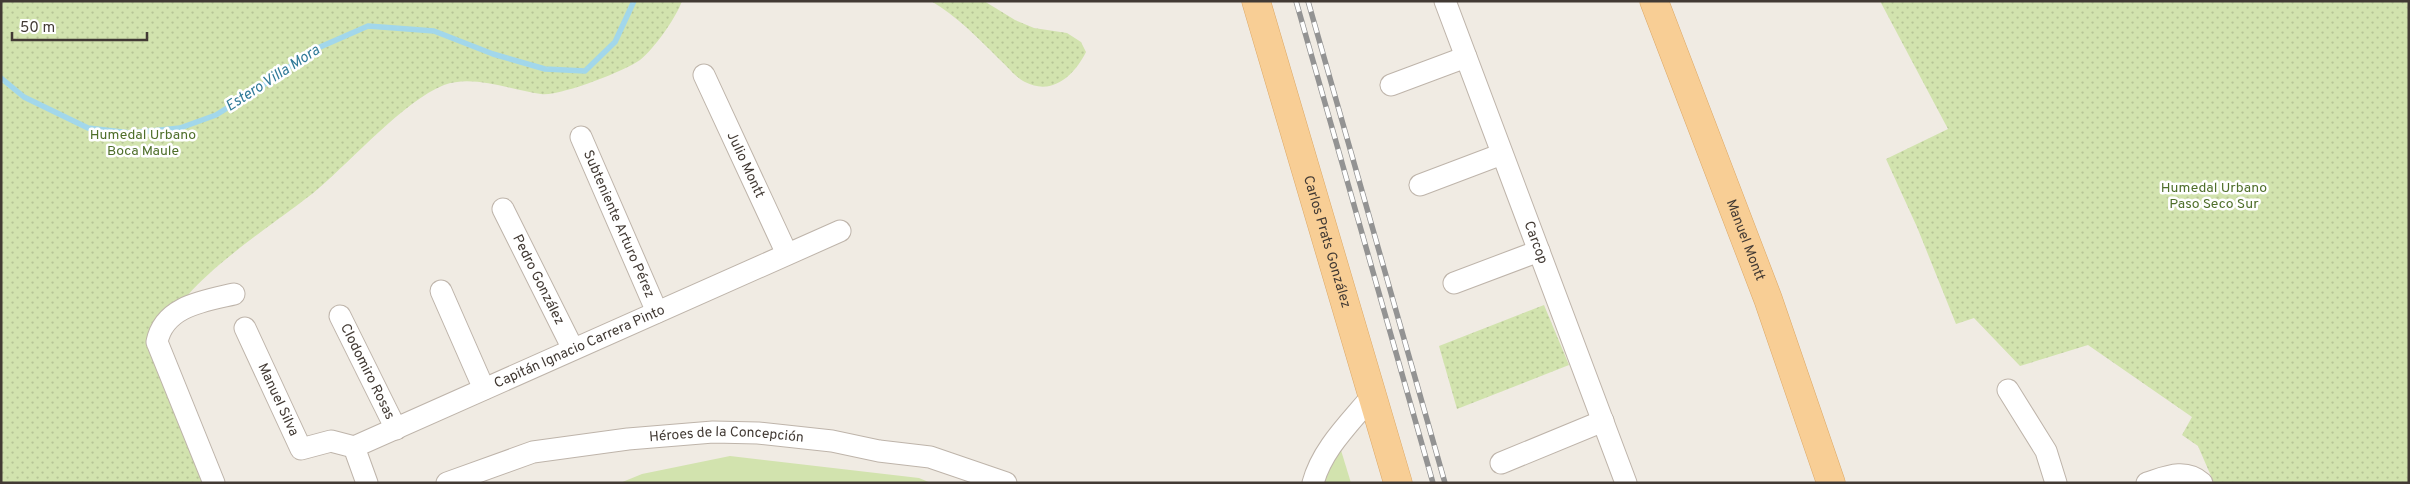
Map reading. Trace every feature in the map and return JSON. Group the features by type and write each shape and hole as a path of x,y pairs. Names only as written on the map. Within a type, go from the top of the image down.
{"main road":[{"name":"Carlos Prats González","path":"1256,1 1398,483"},
{"name":"Manuel Montt","path":"1654,1 1764,290 1832,483"}],"street":[{"name":"Carcop","path":"1445,1 1626,483"},
{"path":"1390,85 1466,57"},
{"name":"Julio Montt","path":"704,75 787,254"},
{"name":"Subteniente Arturo Pérez","path":"581,137 658,312"},
{"path":"1420,185 1502,154"},
{"name":"Pedro González","path":"503,208 573,349"},
{"name":"Capitán Ignacio Carrera Pinto","path":"354,447 840,231"},
{"path":"1454,283 1539,251"},
{"path":"441,290 484,389"},
{"path":"214,483 157,342 159,330 181,309 234,294"},
{"name":"Clodomiro Rosas","path":"340,316 396,429"},
{"name":"Manuel Silva","path":"245,328 302,449 331,441 354,447"},
{"path":"2008,390 2046,451 2056,483"},
{"path":"1313,483 1317,468 1325,453 1372,396"},
{"path":"1501,463 1603,421"},
{"name":"Héroes de la Concepción","path":"447,483 533,452 628,439 713,432 758,433 832,441 879,451 930,457 1006,483"},
{"path":"354,447 367,483"},
{"path":"2147,483 2176,475 2197,480"}],"green space":[{"name":"Humedal Urbano Boca Maule","path":"1,1 682,1 664,33 652,49 640,60 591,82 550,94 541,94 467,81 444,85 429,93 396,117 319,188 232,254 188,294 174,314 168,332 168,351 176,379 216,483 1,483"},
{"path":"931,1 984,1 1015,20 1034,28 1067,33 1081,42 1086,52 1069,76 1053,85 1035,86 1018,77 950,13"},
{"name":"Humedal Urbano Paso Seco Sur","path":"1880,1 2409,1 2409,483 2214,483 2198,446 2182,435 2192,417 2088,345 2020,366 1974,318 1956,324 1917,227 1886,159 1948,129"},
{"path":"1544,305 1569,365 1457,409 1439,346"},
{"path":"1340,447 1351,483 1322,483"},
{"path":"730,456 919,478 931,483 620,483 642,474"}],"waterway":[{"name":"Estero Villa Mora","path":"1,78 24,97 88,128 131,133 180,128 216,115 273,79 311,51 368,26 434,31 493,54 545,69 585,71 615,42 634,1"}],"railway":[{"path":"1296,1 1433,483"},
{"path":"1308,1 1445,483"}]}
